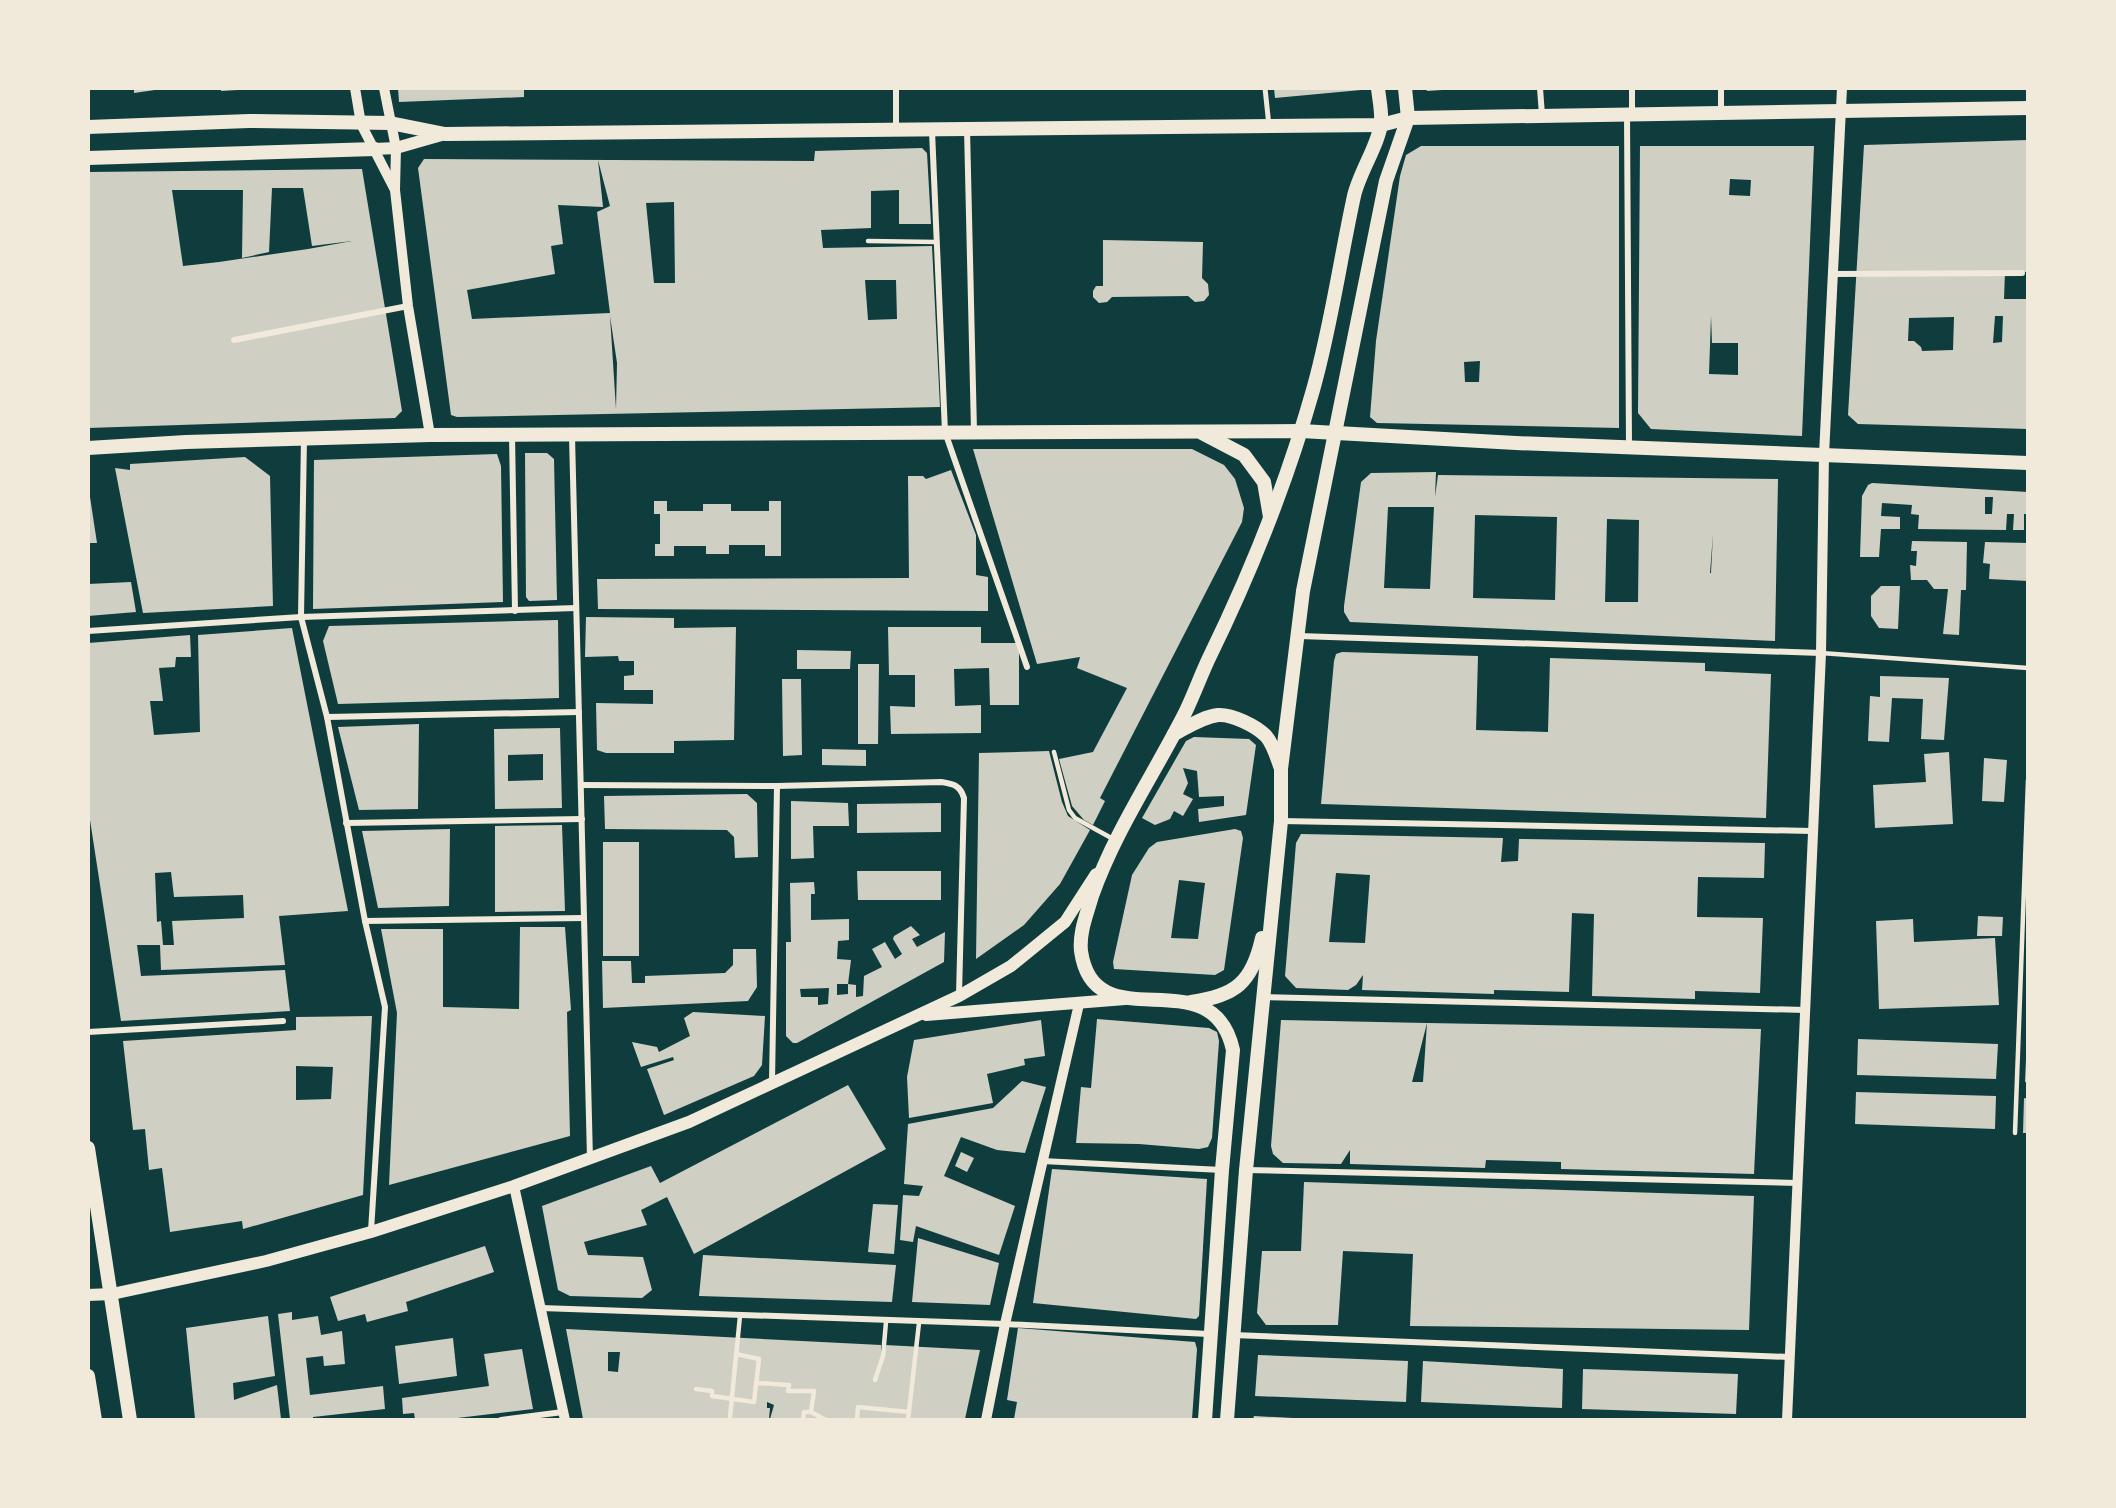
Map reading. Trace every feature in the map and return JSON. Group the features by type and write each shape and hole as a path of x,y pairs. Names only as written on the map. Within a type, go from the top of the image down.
{"main road":[{"path":"1125,999 1104,990 1089,974 1081,951 1083,926 1104,862 1114,840 1172,735 1240,595 1270,519 1314,387 1356,184 1381,124 1378,88"},
{"path":"1227,1419 1261,997 1281,820 1281,769 1303,591 1386,181 1408,118 1405,88"},
{"path":"88,127 249,121 390,123 445,134 932,130 1381,124 1408,118 2028,108"},
{"path":"88,158 396,148 445,134"},
{"path":"88,448 186,442 430,435 1300,431 1516,443 2028,463"},
{"path":"1201,432 1244,455 1264,482 1270,519"},
{"path":"1172,735 1199,720 1220,715 1241,721 1264,734 1273,747 1281,769"},
{"path":"88,1294 112,1294 266,1261 371,1232 514,1186 689,1122 959,996 1011,966 1065,922 1104,862"},
{"path":"913,1016 1125,999 1191,1002 1215,999 1236,989 1251,971 1261,944 1275,881"},
{"path":"1191,1002 1220,1017 1229,1033 1233,1050 1209,1334 1205,1419"},
{"path":"88,1148 130,1419"},
{"path":"88,1376 95,1419"}],"street":[{"path":"355,88 361,124 395,190"},
{"path":"384,88 396,148 395,190 408,306 430,435"},
{"path":"896,88 896,129"},
{"path":"1265,88 1269,126"},
{"path":"1540,88 1542,116"},
{"path":"1629,446 1632,88"},
{"path":"1720,112 1721,88"},
{"path":"1786,1419 1821,653 1824,455 1842,88"},
{"path":"967,128 974,431"},
{"path":"932,130 945,432 1027,668"},
{"path":"1833,274 2022,273"},
{"path":"234,340 408,306"},
{"path":"512,435 515,611"},
{"path":"572,435 590,1159"},
{"path":"304,438 301,617 327,717 365,921 385,1007 371,1232"},
{"path":"88,631 301,617 576,609"},
{"path":"1299,636 1821,653"},
{"path":"327,717 579,712"},
{"path":"581,785 777,786 941,782 954,784 962,789 964,798 959,996"},
{"path":"772,1083 777,786"},
{"path":"346,823 582,819"},
{"path":"1281,820 1812,831"},
{"path":"365,921 584,918"},
{"path":"1261,997 1805,1011"},
{"path":"986,1419 1005,1324 1079,1004"},
{"path":"88,1032 283,1021"},
{"path":"1042,1161 1222,1170"},
{"path":"1246,1170 1797,1183"},
{"path":"501,1419 564,1416 514,1186"},
{"path":"541,1308 886,1322 1005,1324 1209,1334"},
{"path":"1232,1335 1789,1357"}],"lane":[{"path":"868,241 937,242"},
{"path":"1821,653 2028,668"},
{"path":"1054,752 1069,810 1075,818 1114,840"},
{"path":"2015,1133 2028,780"},
{"path":"730,1417 740,1316"},
{"path":"875,1380 883,1356 886,1322"},
{"path":"908,1419 919,1323"},
{"path":"696,1389 712,1391 711,1396 754,1402 759,1359 736,1354"},
{"path":"756,1383 789,1385 788,1391 814,1391 811,1412"},
{"path":"857,1419 858,1407 909,1412"},
{"path":"803,1419 804,1412 811,1412 826,1419"}],"building":[{"path":"134,88 155,88 155,90 134,93"},
{"path":"221,88 238,88 238,90 221,91"},
{"path":"398,88 524,88 524,97 399,102"},
{"path":"1274,88 1361,88 1361,90 1275,98"},
{"path":"1426,88 1442,88 1442,90 1427,91"},
{"path":"2028,140 2028,272 2005,272 2004,299 2028,299 2028,429 1858,424 1848,415 1864,145","holes":["1995,316 2003,316 2002,342 1993,343","1954,317 1953,350 1922,351 1914,341 1908,341 1909,318"]},
{"path":"1421,146 1619,146 1619,428 1377,423 1370,417 1376,341 1400,176 1406,155","holes":["1480,361 1479,382 1465,382 1464,362"]},
{"path":"1640,146 1814,146 1802,436 1651,429 1638,413","holes":["1730,179 1751,180 1750,196 1729,195","1711,316 1712,343 1738,343 1738,375 1709,374"]},
{"path":"922,148 927,153 931,224 899,224 899,190 871,191 871,228 821,230 823,248 932,246 940,407 457,417 451,415 418,168 424,159 814,161 815,151","holes":["598,160 610,206 597,212 610,313 472,319 467,290 555,274 551,246 563,244 558,205 603,207","674,202 675,283 654,283 646,203","865,280 896,280 897,319 868,320","610,316 617,363 616,409"]},
{"path":"362,169 402,411 395,418 88,428 88,172","holes":["272,188 303,188 312,246 352,241 308,249 219,262 183,266 172,190 243,190 242,258 269,252"]},
{"path":"1103,240 1203,242 1202,278 1208,284 1209,295 1204,301 1195,302 1188,296 1112,297 1107,302 1099,303 1093,297 1093,291 1096,286 1103,286"},
{"path":"973,449 1192,449 1224,465 1235,479 1244,508 1242,522 1100,798 1105,801 1093,825 1084,820 1072,806 1059,759 1093,752 1127,688 1077,668 1080,657 1037,664"},
{"path":"525,453 547,453 554,459 557,600 529,601 526,597"},
{"path":"497,454 501,466 503,602 313,609 314,460"},
{"path":"245,457 270,476 273,606 143,613 115,468 130,470 130,464"},
{"path":"951,470 976,535 976,575 988,577 988,611 598,609 597,579 909,578 908,476 923,476 926,479"},
{"path":"1436,472 1435,497 1438,475 1778,479 1775,641 1350,622 1344,612 1344,606 1361,482 1371,473","holes":["1388,507 1434,507 1430,589 1384,588","1475,515 1557,517 1555,600 1473,598","1607,519 1639,520 1638,602 1605,602"]},
{"path":"1872,483 2028,492 2028,514 2024,514 2024,530 2013,530 2014,514 2007,514 2006,530 1918,529 1919,515 1911,514 1912,505 1882,503 1881,516 1900,517 1900,529 1881,529 1879,557 1860,557 1862,496 1868,485","holes":["1985,497 1993,497 1992,514 1985,514"]},
{"path":"88,497 90,497 97,543 88,543"},
{"path":"654,501 667,501 667,511 703,511 703,504 731,504 731,511 769,511 769,501 781,501 781,556 765,556 765,545 729,545 729,554 706,554 706,546 674,546 674,556 655,556 655,544 660,544 660,514 654,514"},
{"path":"1912,541 1967,542 1966,590 1961,590 1959,635 1943,634 1948,589 1934,589 1927,580 1911,580 1910,565 1916,566 1917,551 1911,551"},
{"path":"1985,542 2028,543 2028,581 1989,579 1990,564 1983,563"},
{"path":"131,582 136,612 88,616 88,584"},
{"path":"1881,586 1900,586 1898,629 1879,628 1871,616 1871,596"},
{"path":"586,617 674,618 674,628 736,627 734,740 674,741 674,753 606,753 597,750 596,703 653,704 653,690 624,690 624,676 634,675 634,661 619,661 618,656 585,657"},
{"path":"558,620 559,698 338,704 323,641 329,626"},
{"path":"888,627 981,627 981,643 1019,643 1019,705 990,705 989,668 954,669 955,706 981,705 981,733 891,734 890,706 915,707 915,675 889,675"},
{"path":"292,628 348,911 279,916 285,965 161,970 160,945 137,945 141,976 285,970 290,1011 121,1021 88,807 88,643 190,635 191,657 176,657 175,667 159,668 163,701 150,701 154,735 200,732 198,635","holes":["171,872 174,897 243,895 244,918 172,921 174,945 163,945 161,921 157,922 155,873"]},
{"path":"797,650 851,651 850,669 797,669"},
{"path":"1342,652 1478,656 1476,730 1548,732 1550,658 1705,663 1705,671 1771,674 1766,818 1321,804 1334,661 1336,654"},
{"path":"858,664 879,664 878,744 858,744"},
{"path":"1880,676 1949,678 1944,740 1921,739 1923,699 1892,698 1889,742 1868,741 1870,696 1880,697"},
{"path":"782,679 801,679 802,755 783,756"},
{"path":"419,724 418,809 359,810 338,727"},
{"path":"560,728 562,808 495,809 494,729","holes":["543,754 543,780 508,781 508,755"]},
{"path":"1194,737 1249,739 1256,745 1246,815 1199,822 1198,809 1224,806 1224,796 1199,797 1197,771 1183,768 1188,783 1183,794 1193,799 1183,816 1174,811 1170,819 1155,825 1142,818 1186,741"},
{"path":"822,749 866,750 866,766 822,765"},
{"path":"1049,751 1062,802 1068,816 1090,830 1060,884 1024,925 976,959 979,753"},
{"path":"1949,752 1953,824 1875,828 1873,785 1926,782 1924,754"},
{"path":"1984,758 2007,760 2004,802 1982,801"},
{"path":"747,794 757,803 758,857 735,858 734,837 727,830 605,829 604,796"},
{"path":"791,801 848,803 849,826 813,826 814,858 791,859"},
{"path":"941,803 941,832 857,833 857,804"},
{"path":"562,825 565,911 495,912 495,826"},
{"path":"450,829 449,906 378,908 362,831"},
{"path":"1235,829 1241,831 1243,838 1224,970 1215,975 1114,969 1113,962 1132,875 1149,848 1157,842","holes":["1179,880 1205,883 1198,939 1171,938"]},
{"path":"1301,834 1503,838 1501,862 1518,861 1519,839 1765,843 1764,878 1698,877 1697,917 1763,918 1760,993 1695,991 1695,999 1592,996 1594,914 1572,913 1569,992 1494,990 1494,994 1362,990 1363,975 1356,985 1348,990 1296,988 1285,976 1296,843","holes":["1336,873 1370,875 1365,943 1329,942"]},
{"path":"603,842 639,842 639,956 603,956"},
{"path":"857,871 941,871 941,900 858,900"},
{"path":"814,882 815,894 811,894 811,920 849,919 849,940 838,941 837,959 851,960 848,984 856,985 856,997 863,996 864,976 882,967 872,949 885,942 895,959 902,954 893,939 894,936 911,926 920,935 912,939 917,947 945,932 944,962 797,1043 793,1043 786,1036 786,942 791,942 790,883","holes":["837,984 848,984 848,994 837,995","829,988 828,1004 818,1005 818,997 801,997 800,989"]},
{"path":"1978,916 2003,917 2002,936 1977,936"},
{"path":"1913,919 1914,942 1995,938 1999,1005 1879,1009 1876,921"},
{"path":"520,927 565,927 571,1010 567,1012 570,1136 389,1185 397,1013 381,929 443,929 443,1007 519,1009"},
{"path":"733,949 756,949 757,987 748,1001 603,1008 602,961 631,961 632,983 645,983 645,976 725,973 733,965"},
{"path":"693,1012 765,1016 762,1065 754,1076 664,1115 647,1069 674,1060 673,1057 641,1067 632,1042 657,1047 659,1052 690,1036 684,1018"},
{"path":"372,1016 363,1195 243,1229 242,1221 170,1232 162,1168 149,1170 145,1129 133,1130 123,1041 296,1030 296,1017","holes":["296,1066 333,1067 331,1099 296,1100"]},
{"path":"1097,1019 1209,1028 1217,1032 1219,1041 1212,1138 1208,1147 1199,1149 1139,1144 1076,1143 1081,1087 1091,1088"},
{"path":"1041,1020 1045,1056 1024,1059 1025,1065 987,1074 993,1103 909,1118 907,1077 914,1040"},
{"path":"1281,1020 1761,1029 1754,1174 1561,1169 1561,1162 1486,1160 1485,1168 1350,1164 1350,1150 1341,1164 1283,1163 1273,1154 1271,1146","holes":["1427,1023 1423,1082 1412,1082"]},
{"path":"1858,1039 1998,1044 1996,1079 1857,1075"},
{"path":"2026,1059 2028,1059 2028,1083 2025,1082"},
{"path":"1022,1081 1046,1087 1025,1153 997,1150 961,1137 944,1176 1015,1206 999,1255 916,1226 913,1242 900,1240 903,1195 919,1196 923,1186 904,1184 908,1124 993,1108"},
{"path":"848,1085 886,1149 694,1254 667,1197 641,1210 647,1225 584,1242 588,1255 643,1257 652,1290 642,1298 570,1296 558,1290 542,1206 651,1166 660,1183"},
{"path":"1856,1092 1996,1096 1995,1129 1855,1124"},
{"path":"2024,1098 2028,1099 2028,1133 2023,1133"},
{"path":"961,1152 974,1158 967,1172 955,1166"},
{"path":"1052,1169 1207,1179 1199,1316 1196,1319 1033,1303"},
{"path":"1304,1182 1754,1196 1749,1330 1410,1326 1413,1254 1343,1251 1338,1325 1266,1325 1257,1313 1262,1251 1301,1251"},
{"path":"873,1204 898,1205 894,1254 868,1252"},
{"path":"918,1238 999,1263 990,1305 912,1302"},
{"path":"485,1246 494,1272 406,1302 408,1311 367,1322 365,1314 338,1321 330,1297"},
{"path":"703,1255 896,1265 892,1302 699,1296"},
{"path":"292,1312 292,1320 318,1316 321,1335 342,1331 345,1364 324,1366 323,1356 306,1358 310,1395 383,1386 385,1409 313,1417 313,1419 290,1419 278,1314"},
{"path":"268,1316 275,1376 233,1383 234,1400 277,1385 281,1419 195,1419 186,1328"},
{"path":"1018,1328 1195,1342 1197,1349 1192,1419 1014,1419 1017,1402 1007,1400"},
{"path":"566,1329 881,1345 881,1368 885,1345 980,1350 965,1419 770,1419 774,1405 767,1402 767,1408 770,1408 769,1419 583,1419","holes":["608,1352 620,1352 618,1372 608,1371"]},
{"path":"453,1338 457,1376 399,1384 395,1346"},
{"path":"522,1349 533,1409 449,1419 415,1419 414,1413 403,1414 402,1398 489,1386 484,1354"},
{"path":"1258,1355 1408,1361 1406,1402 1255,1396"},
{"path":"1423,1361 1563,1369 1562,1408 1421,1402"},
{"path":"1583,1369 1738,1374 1736,1414 1582,1409"},
{"path":"1254,1416 1293,1418 1293,1419 1253,1419"}]}
